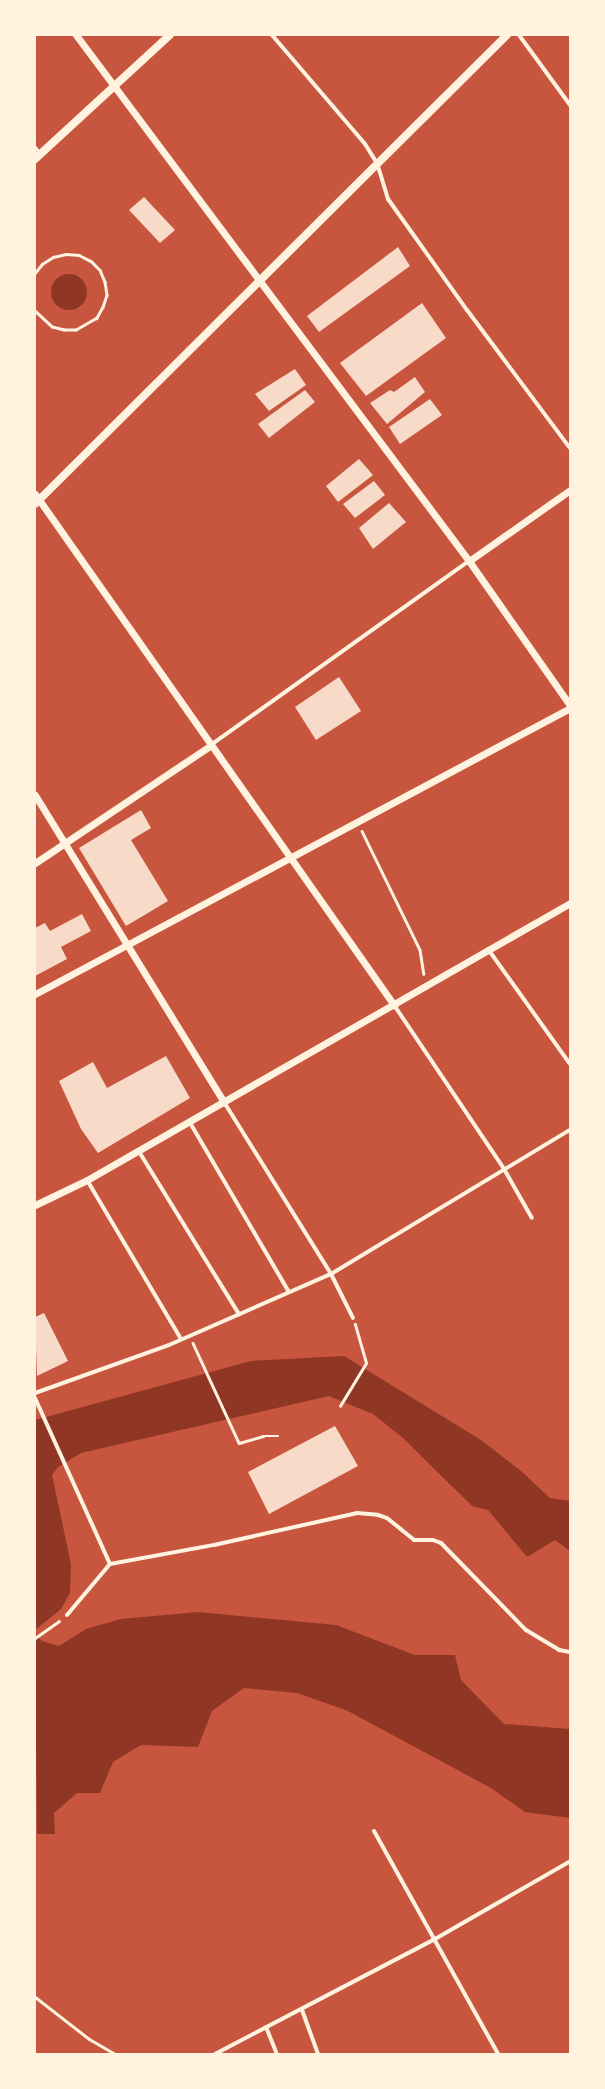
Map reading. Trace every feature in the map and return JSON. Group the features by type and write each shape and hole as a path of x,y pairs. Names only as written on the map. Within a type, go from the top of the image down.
{"main road":[{"path":"37,153 114,87 170,35"},
{"path":"36,499 507,35"}],"street":[{"path":"76,35 257,281 469,561 570,705"},
{"path":"272,35 365,144 377,163 388,199 466,310 570,448"},
{"path":"519,35 570,105"},
{"path":"35,862 212,745 570,490"},
{"path":"36,499 212,745 394,1005 504,1170 532,1218"},
{"path":"35,994 570,708"},
{"path":"35,795 331,1274 353,1318"},
{"path":"35,1205 86,1180 570,903"},
{"path":"488,949 570,1064"},
{"path":"189,1121 290,1292"},
{"path":"35,1393 181,1339 331,1274 570,1130"},
{"path":"138,1150 239,1314"},
{"path":"86,1180 181,1339"},
{"path":"36,1400 110,1564"},
{"path":"68,1615 110,1564 214,1545 357,1513 378,1515 387,1518 414,1540 441,1543 526,1630 559,1650 570,1652"},
{"path":"374,1831 498,2054"},
{"path":"215,2054 302,2010 435,1939 568,1862"},
{"path":"302,2010 318,2054"},
{"path":"266,2027 277,2054"}],"lane":[{"path":"35,1997 90,2039 115,2054"}],"path":[{"path":"35,273 42,264 53,257 66,254 79,255 91,261 100,270 105,282 106,295 103,307 97,318 76,330 64,330 52,327 35,311"},
{"path":"357,822 420,950 422,971 429,984"},
{"path":"340,1406 366,1363 353,1318"},
{"path":"189,1335 205,1365 239,1443 263,1436 278,1436"},
{"path":"35,1638 68,1615"}],"shaded area":[{"path":"69,274 82,279 87,292 82,305 69,310 56,305 51,292 56,279"},
{"path":"344,1356 481,1440 521,1471 550,1498 570,1501 570,1551 555,1540 527,1557 488,1510 472,1506 403,1438 373,1414 329,1396 81,1453 58,1467 52,1475 71,1564 70,1593 61,1609 35,1630 35,1420 251,1361"},
{"path":"198,1612 336,1625 415,1655 455,1655 461,1680 504,1724 570,1729 570,1818 525,1812 491,1788 348,1711 297,1693 244,1688 212,1711 198,1747 141,1745 113,1762 100,1793 77,1793 54,1813 55,1834 37,1834 35,1634 42,1641 59,1646 86,1629 121,1619"}],"building":[{"path":"144,197 175,230 160,243 129,210"},
{"path":"398,247 410,266 319,332 307,316"},
{"path":"422,303 446,338 366,396 340,363"},
{"path":"295,369 306,385 269,411 255,394"},
{"path":"415,377 425,392 387,424 370,403 390,390 394,392"},
{"path":"305,390 315,402 269,438 258,424"},
{"path":"430,399 442,415 400,444 389,427"},
{"path":"359,459 373,475 338,502 326,486"},
{"path":"374,481 385,495 355,518 343,504"},
{"path":"389,503 406,522 373,549 359,528"},
{"path":"339,677 361,711 316,740 295,707"},
{"path":"141,810 151,828 131,840 168,901 126,926 79,848"},
{"path":"82,914 91,931 61,947 67,959 35,976 35,928 45,923 50,931"},
{"path":"166,1056 190,1098 98,1153 81,1129 59,1081 93,1062 107,1088"},
{"path":"44,1313 68,1361 37,1376 35,1317"},
{"path":"335,1426 358,1466 269,1514 248,1472"}]}
